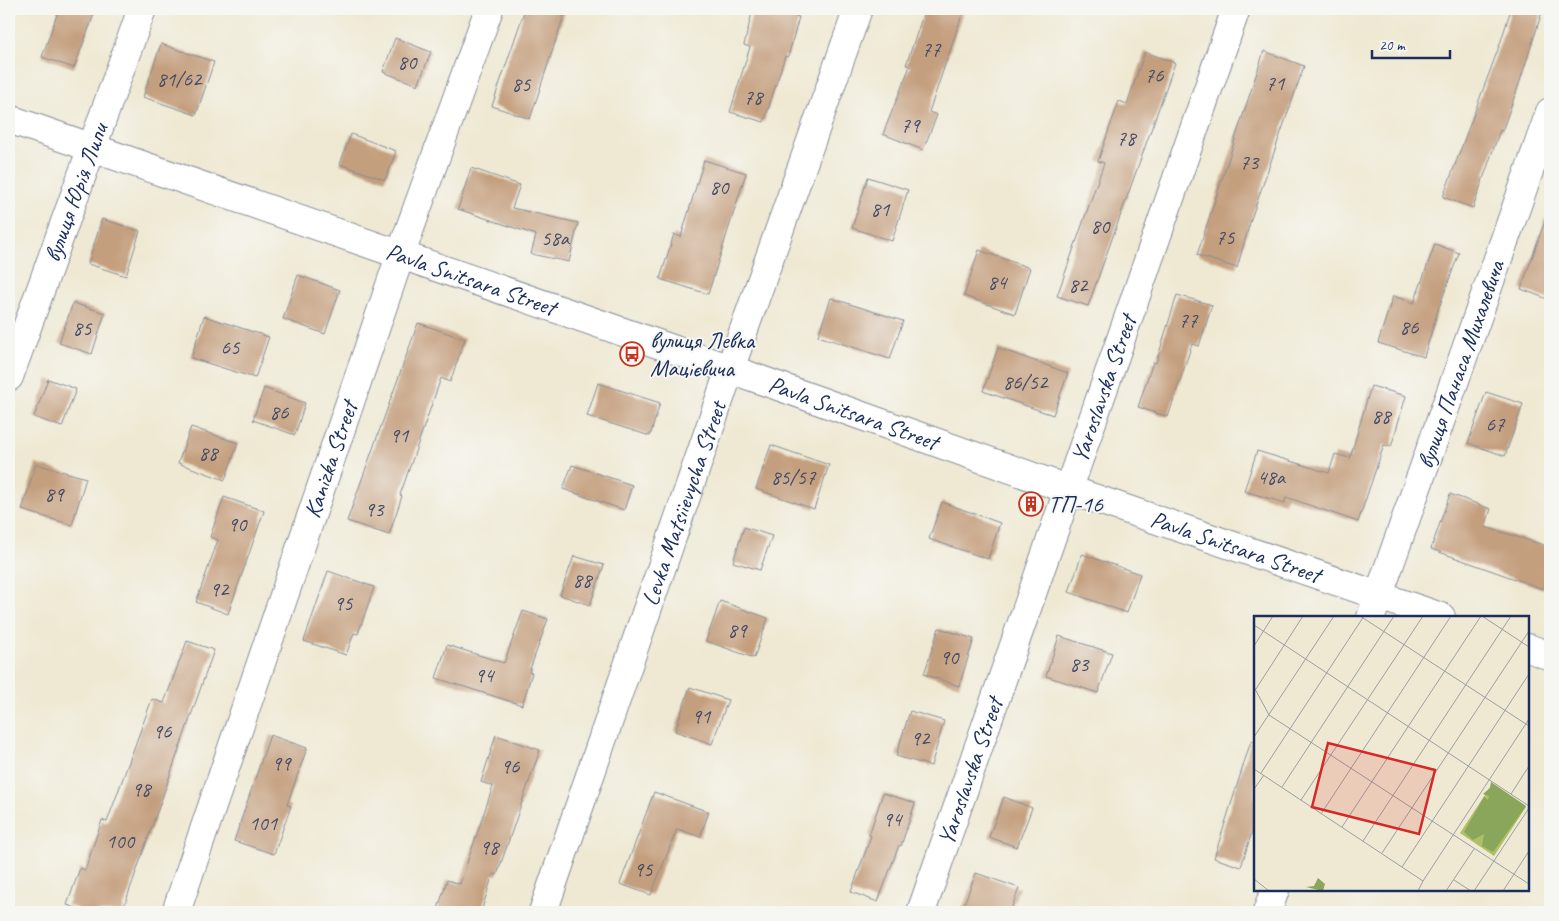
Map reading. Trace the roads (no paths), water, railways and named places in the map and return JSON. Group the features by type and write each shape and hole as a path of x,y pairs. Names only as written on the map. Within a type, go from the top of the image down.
{"street":[{"name":"вулиця Юрія Липи","path":"9,377 142,9"},
{"name":"Kanizka Street","path":"176,912 400,256 489,9"},
{"name":"Levka Matsiievycha Street","path":"543,912 730,369 858,9"},
{"name":"Yaroslavska Street","path":"921,912 1236,9"},
{"name":"вулиця Панаса Михалевича","path":"1375,606 1550,112"},
{"name":"Pavla Snitsara Street","path":"9,119 92,150 730,369 1067,489 1375,606 1436,616"},
{"path":"1529,648 1550,656"},
{"path":"1267,912 1275,891"}],"place":[{"name":"вулиця Левка Мацієвича","path":"632,354"},
{"name":"ТП-16","path":"1031,504"}]}
